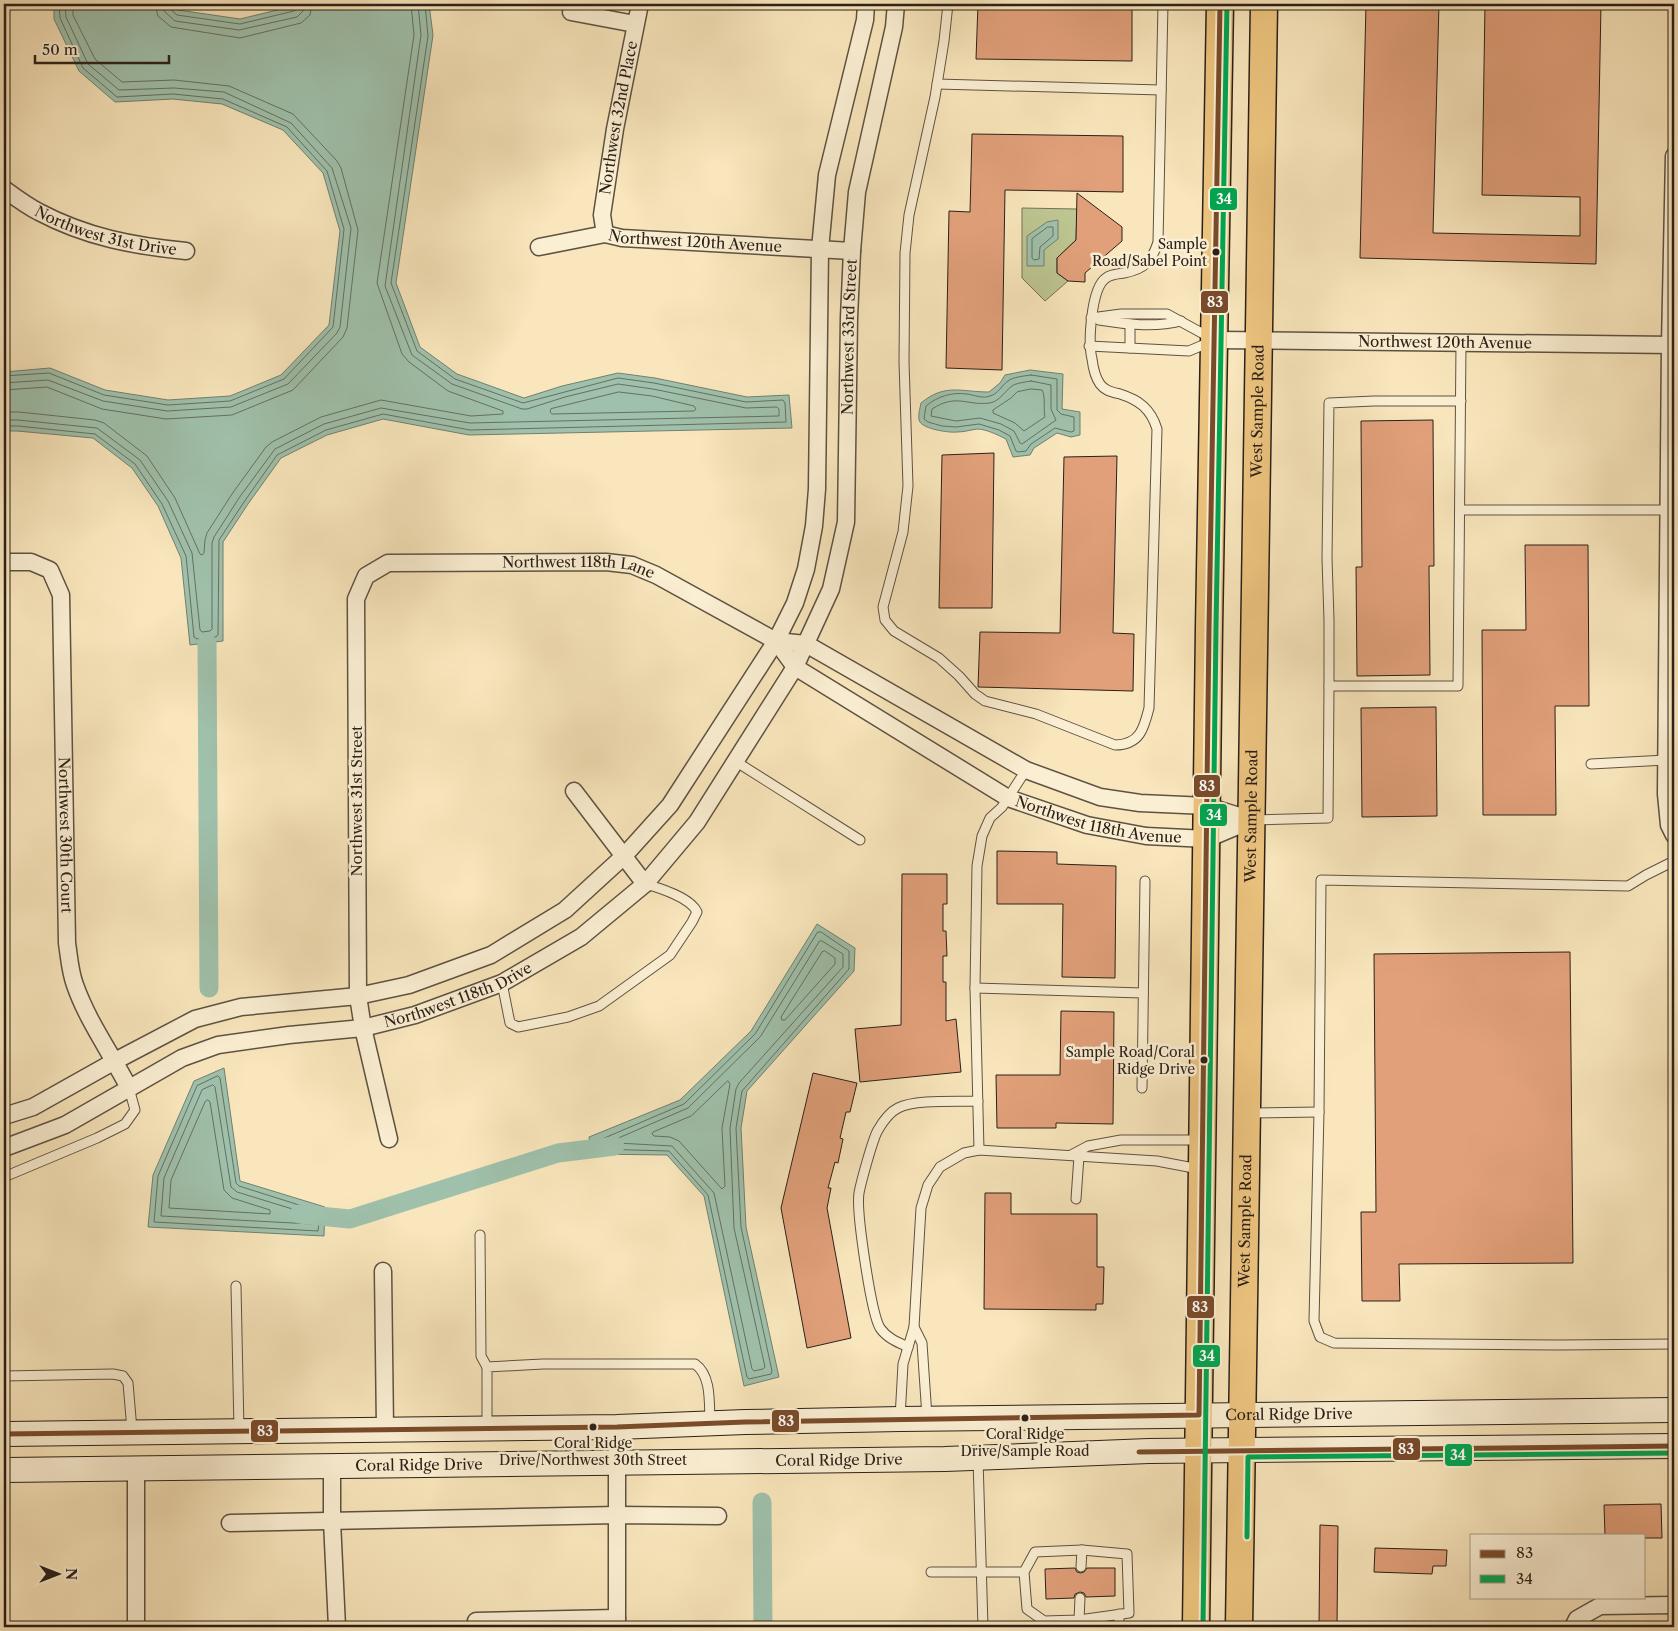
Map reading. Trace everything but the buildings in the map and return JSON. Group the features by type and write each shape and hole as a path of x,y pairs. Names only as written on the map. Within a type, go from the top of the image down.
{"main road":[{"path":"1196,1627 1206,839 1220,4"},
{"name":"West Sample Road","path":"1239,1627 1264,4"},
{"name":"Coral Ridge Drive","path":"4,1434 617,1427 927,1418 1674,1410"},
{"name":"Coral Ridge Drive","path":"4,1470 978,1459 1150,1451 1674,1446"}],"street":[{"name":"Northwest 32nd Place","path":"605,234 602,215 615,129 640,4"},
{"name":"Northwest 33rd Street","path":"776,641 795,603 806,569 814,526 817,489 820,249 827,175 865,20 866,4"},
{"name":"Northwest 33rd Street","path":"795,667 831,589 846,522 849,318 857,192 894,28 896,4"},
{"path":"571,12 635,24"},
{"path":"1674,156 1670,520 1671,660 1666,760 1666,794 1669,825 1674,835"},
{"name":"Northwest 31st Drive","path":"4,189 38,212 89,234 142,247 186,251"},
{"name":"Northwest 120th Avenue","path":"539,247 605,234 622,238 852,251"},
{"name":"Northwest 120th Avenue","path":"1215,340 1260,342 1672,345"},
{"name":"Northwest 30th Court","path":"4,562 31,562 50,570 61,595 67,943 74,983 85,1010 115,1060 129,1088"},
{"name":"Northwest 118th Lane","path":"366,576 388,563 606,562 632,564 656,575 776,641"},
{"name":"Northwest 31st Street","path":"366,576 356,599 358,996 363,1028 389,1139"},
{"name":"Northwest 118th Avenue","path":"776,641 806,644 1026,770 1100,797 1140,803 1207,806 1252,820"},
{"name":"Northwest 118th Avenue","path":"776,641 795,667 1008,798 1087,825 1146,836 1206,839 1252,820"},
{"name":"Northwest 118th Drive","path":"4,1116 33,1107 115,1060 195,1019 241,1007 358,996 409,985 491,955 565,910 624,856 670,805 776,641"},
{"name":"Northwest 118th Drive","path":"4,1148 65,1125 182,1058 218,1045 289,1035 363,1028 415,1015 502,983 581,937 645,884 697,822 795,667"},
{"path":"574,790 645,884"},
{"path":"383,1271 385,1429"},
{"path":"476,1621 616,1622 617,1427"},
{"path":"332,1466 332,1521 337,1627"},
{"path":"136,1469 136,1627"},
{"path":"230,1523 617,1515 718,1516"},
{"path":"1575,1623 1600,1606 1674,1605"}],"lane":[{"path":"948,4 937,84 909,215 905,253 904,362 908,486 903,532 883,607 885,620 894,631 939,658 985,701 1036,714 1115,746 1125,746 1136,740 1145,727 1150,708 1157,429 1148,410 1138,402 1107,391 1099,383 1094,371 1089,346 1091,318 1097,292 1104,279 1141,268 1153,257 1158,242 1164,4"},
{"path":"937,84 1161,90"},
{"path":"1091,318 1121,314 1167,314 1215,340"},
{"path":"1091,318 1130,324 1167,324 1181,321"},
{"path":"1130,324 1130,348"},
{"path":"1089,346 1189,351 1215,340"},
{"path":"1329,686 1458,686 1461,342"},
{"path":"1252,820 1328,818 1329,620 1327,558 1329,403 1461,401"},
{"path":"1460,510 1670,520"},
{"path":"1591,764 1666,760"},
{"path":"736,761 860,840"},
{"path":"979,1150 975,988 977,866 982,836 990,818 1008,798 1026,770"},
{"path":"1674,861 1628,886 1321,880 1319,1112 1314,1321 1320,1337 1334,1343 1674,1344"},
{"path":"1142,1088 1145,881"},
{"path":"502,983 510,1023 518,1027 568,1016 599,1006 670,955 697,912 695,907 669,891 645,884"},
{"path":"975,988 1143,993"},
{"path":"4,1177 97,1138 125,1124 135,1110 129,1088"},
{"path":"908,1347 892,1340 880,1327 870,1290 859,1215 859,1193 877,1131 890,1114 898,1108 931,1102 978,1101"},
{"path":"1247,1113 1319,1112"},
{"path":"1075,1156 1088,1146 1121,1140 1202,1140"},
{"path":"900,1419 903,1364 914,1327 921,1208 928,1185 940,1167 964,1153 979,1150 1157,1161 1202,1170"},
{"path":"1075,1156 1076,1199"},
{"path":"480,1235 481,1356 487,1367 487,1428"},
{"path":"236,1286 240,1431"},
{"path":"914,1327 922,1342 927,1418"},
{"path":"487,1367 543,1364 695,1364 701,1368 706,1381 710,1423"},
{"path":"4,1376 113,1374 123,1376 128,1383 132,1433"},
{"path":"978,1459 983,1627"},
{"path":"1081,1567 1082,1550"},
{"path":"1082,1550 1127,1554 1129,1613 1079,1620 1044,1621 1027,1608 1024,1572 1035,1552 1082,1550"},
{"path":"931,1572 1024,1572"},
{"path":"1079,1620 1080,1598"},
{"path":"1118,1614 1119,1627"}],"shaded area":[{"path":"1022,208 1077,209 1076,240 1057,258 1057,273 1068,281 1045,301 1022,278"}],"water":[{"path":"54,4 172,4 178,10 240,19 302,4 429,4 433,35 396,283 420,347 457,374 524,398 562,386 618,373 655,378 747,397 789,395 792,428 469,435 383,419 327,435 281,458 223,542 223,641 190,645 181,558 158,506 132,468 93,438 4,431 4,372 50,368 105,390 168,400 230,396 281,375 329,325 340,231 323,173 283,130 222,104 173,99 115,102 79,71 54,19"},
{"path":"1058,220 1058,239 1044,250 1044,266 1027,266 1027,236 1047,222"},
{"path":"1030,370 1063,374 1062,409 1080,412 1080,435 1071,437 1057,433 1034,448 1030,455 1013,457 1006,439 992,432 977,429 960,432 943,431 926,427 919,420 921,403 938,393 954,390 989,392 1000,383 1005,375"},
{"path":"817,924 855,948 854,971 747,1091 741,1128 746,1227 779,1377 744,1386 704,1196 667,1155 591,1154 589,1137 680,1100 751,1031"},
{"path":"224,1068 240,1181 325,1207 324,1236 148,1227 153,1175 194,1081"}],"waterway":[{"path":"207,643 209,988"},
{"path":"299,1214 350,1219 558,1153 615,1146"},
{"path":"762,1502 763,1627"}],"transit line":[{"name":"83","path":"4,1434 617,1427 745,1422 1199,1415 1209,628 1220,4"},
{"name":"34","path":"1203,1627 1216,628 1227,4"},
{"name":"83","path":"1139,1452 1674,1446"},
{"name":"34","path":"1247,1537 1248,1457 1674,1453"}],"place":[{"name":"Sample Road/Sabel Point","path":"1216,252"},
{"name":"Sample Road/Coral Ridge Drive","path":"1204,1060"},
{"name":"Coral Ridge Drive/Sample Road","path":"1025,1418"},
{"name":"Coral Ridge Drive/Northwest 30th Street","path":"593,1427"}]}
